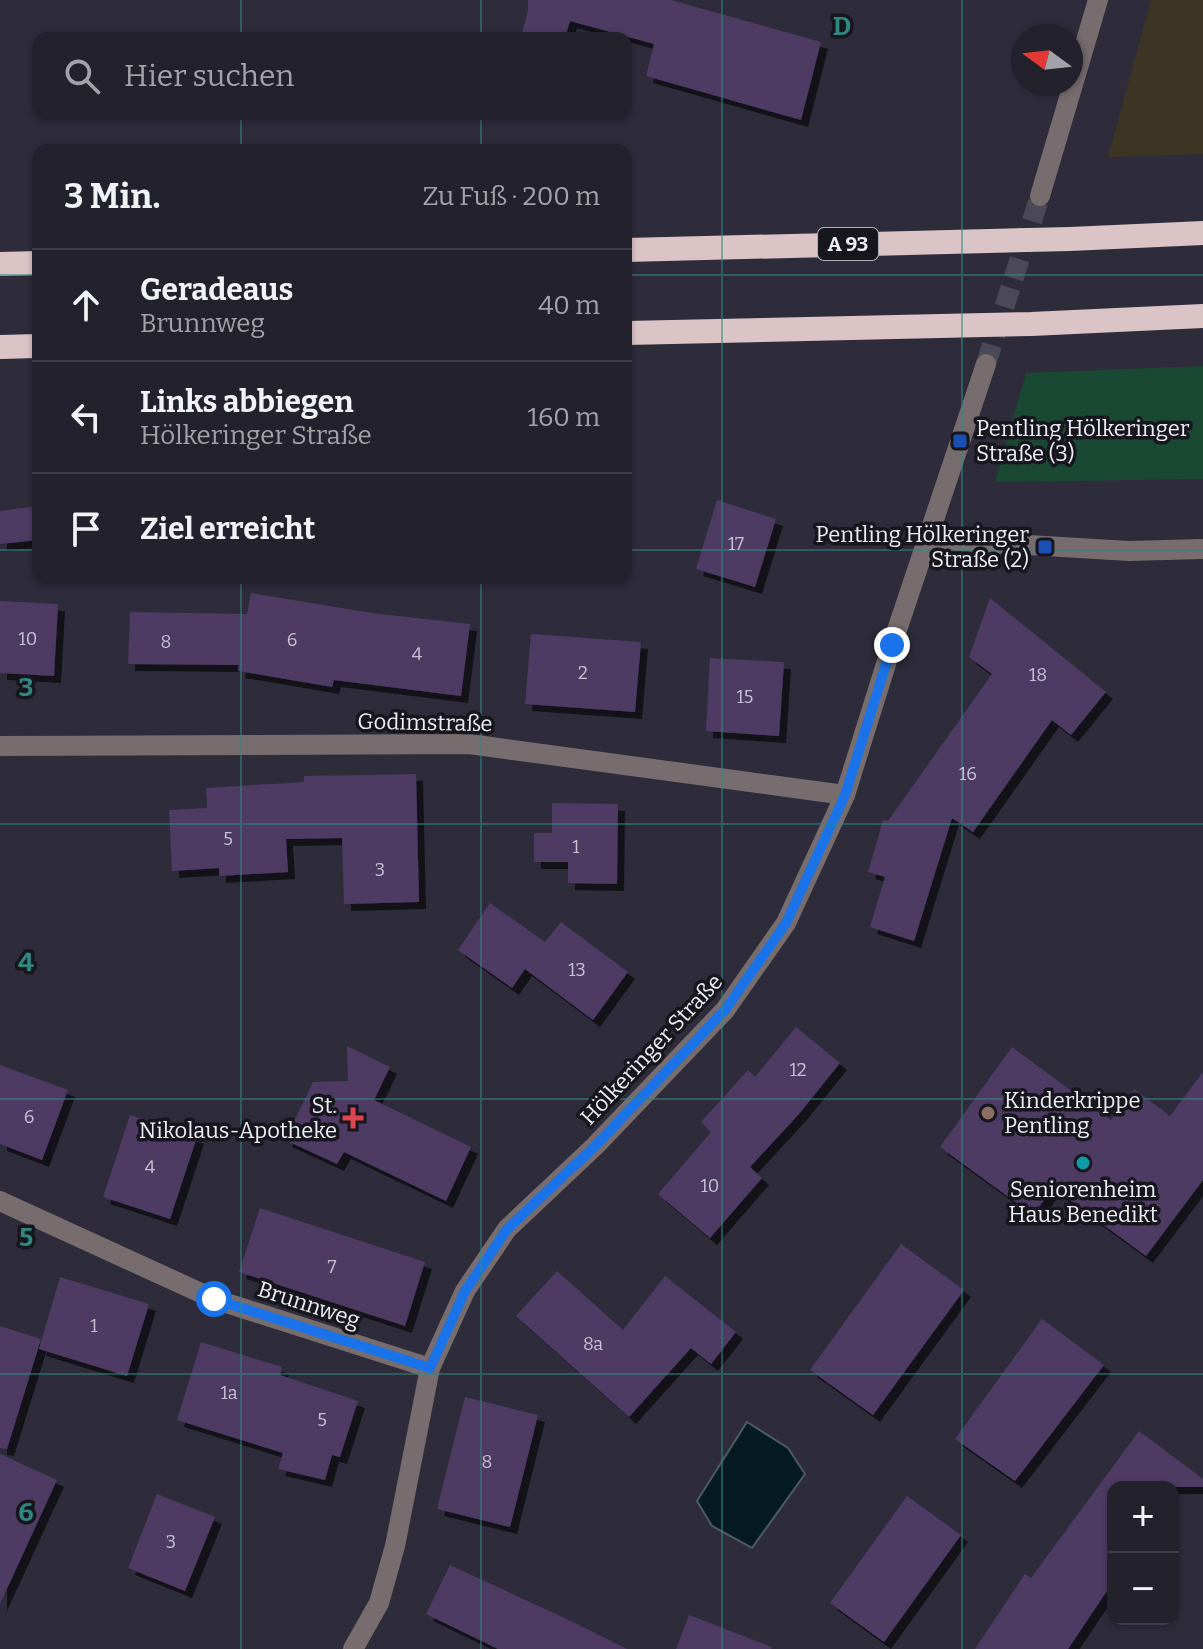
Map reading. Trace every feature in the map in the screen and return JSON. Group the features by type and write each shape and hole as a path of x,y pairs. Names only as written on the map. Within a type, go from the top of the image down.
{"highway":[{"name":"A 93","path":"632,250 1203,233"},
{"path":"0,264 32,263"},
{"path":"632,333 1031,324 1203,316"},
{"path":"0,347 32,346"}],"street":[{"path":"1040,196 1098,0"},
{"name":"Hölkeringer Straße","path":"353,1649 379,1603 395,1546 430,1368 465,1291 507,1229 595,1146 725,1010 786,923 845,795 986,364"},
{"path":"928,539 1129,551 1203,549"},
{"name":"Godimstraße","path":"0,746 469,744 845,795"},
{"name":"Brunnweg","path":"0,1201 214,1299 430,1368"}],"shaded area":[{"path":"1151,0 1203,0 1203,154 1108,157"}],"green space":[{"path":"1203,366 1203,479 995,482 1026,373"}],"water":[{"path":"747,1422 788,1448 805,1474 752,1548 712,1526 697,1501"}],"building":[{"path":"528,0 671,0 821,42 801,120 646,76 654,44 632,38 632,32 610,32 570,21 567,32 522,32"},
{"path":"717,500 776,519 755,587 696,569"},
{"path":"32,507 32,541 0,544 0,511"},
{"path":"251,593 372,613 470,624 461,696 334,680 332,687 238,671 239,665 128,664 130,612 247,614"},
{"path":"990,598 1106,692 1071,735 1052,720 973,832 952,818 914,941 870,927 885,877 868,872 883,820 888,821 992,674 969,657"},
{"path":"0,601 58,604 54,676 0,673"},
{"path":"531,634 641,642 635,712 525,704"},
{"path":"710,658 784,662 779,736 706,731"},
{"path":"416,774 419,902 344,904 342,838 286,839 288,872 219,876 219,868 172,871 169,810 207,808 206,788 304,782 304,776"},
{"path":"552,803 618,804 617,884 568,883 568,862 534,862 534,833 552,833"},
{"path":"490,903 545,942 561,922 628,972 593,1020 525,969 512,988 458,950"},
{"path":"796,1027 840,1063 750,1167 762,1178 710,1238 658,1194 711,1132 701,1122 748,1070 755,1077"},
{"name":"St. Nikolaus-Apotheke","path":"347,1046 390,1067 374,1100 471,1147 446,1201 344,1152 337,1164 285,1140 313,1082 348,1081"},
{"name":"Seniorenheim Haus Benedikt","path":"1012,1047 1111,1120 1134,1089 1170,1116 1203,1072 1203,1180 1146,1256 1053,1188 1033,1215 940,1147"},
{"path":"0,1065 68,1090 42,1160 0,1144"},
{"path":"130,1115 197,1137 170,1219 103,1197"},
{"path":"260,1208 425,1262 405,1326 239,1272"},
{"path":"901,1244 964,1290 873,1415 810,1370"},
{"path":"557,1271 623,1330 665,1276 736,1332 711,1364 691,1348 629,1417 516,1316"},
{"path":"60,1277 149,1304 127,1376 39,1349"},
{"path":"1042,1319 1104,1365 1015,1481 955,1439"},
{"path":"0,1326 41,1339 7,1449 0,1448"},
{"path":"201,1342 282,1367 280,1375 358,1401 340,1457 332,1455 325,1480 278,1469 283,1453 177,1420"},
{"path":"465,1397 538,1415 510,1527 437,1509"},
{"path":"1139,1431 1203,1479 1203,1487 1179,1487 1179,1481 1107,1481 1107,1591 1068,1649 975,1649 1025,1574 1031,1578"},
{"path":"0,1454 57,1480 0,1604"},
{"path":"157,1494 215,1517 185,1591 128,1568"},
{"path":"907,1496 961,1535 884,1642 830,1603"},
{"path":"450,1565 627,1649 498,1649 426,1614"},
{"path":"689,1615 772,1647 676,1649"}],"tunnel":[{"path":"986,364 1040,196"}],"place":[{"name":"Pentling Hölkeringer Straße (3)","path":"960,441"},
{"name":"Pentling Hölkeringer Straße (2)","path":"1045,547"},
{"name":"Kinderkrippe Pentling","path":"988,1113"},
{"name":"St. Nikolaus-Apotheke","path":"353,1118"},
{"name":"Seniorenheim Haus Benedikt","path":"1083,1163"}],"route":[{"path":"214,1299 430,1368 465,1291 507,1229 595,1146 725,1010 786,923 845,795 892,645"}]}
